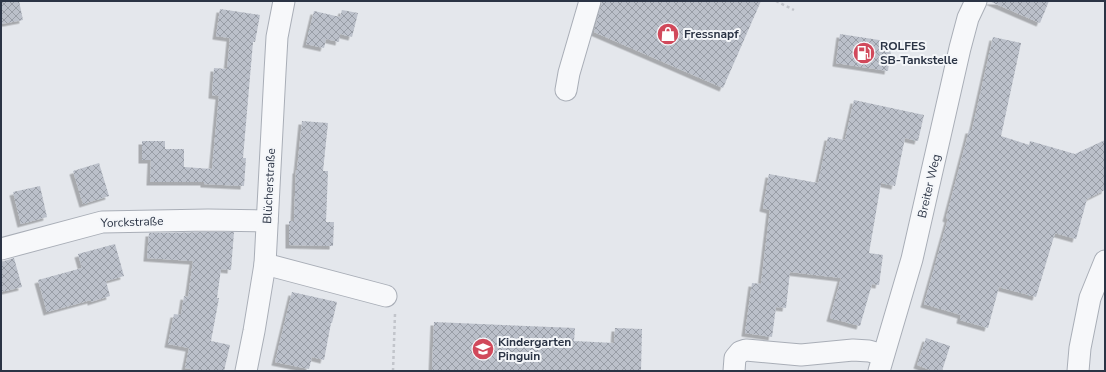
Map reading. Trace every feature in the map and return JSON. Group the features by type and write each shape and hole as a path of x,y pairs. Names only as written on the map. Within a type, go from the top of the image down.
{"street":[{"name":"Blücherstraße","path":"246,371 254,331 264,264 276,58 284,1"},
{"path":"566,90 569,73 590,1"},
{"name":"Breiter Weg","path":"881,363 912,259 962,41 968,18 976,1"},
{"name":"Yorckstraße","path":"1,249 102,222 208,220 267,221"},
{"path":"1078,371 1080,348 1090,298 1105,261"},
{"path":"264,264 386,296"},
{"path":"734,371 735,358 740,352 746,350 801,355 853,350 869,351 881,363"}],"path":[{"path":"776,1 794,10"},
{"path":"386,296 396,297 393,371"}],"building":[{"path":"1,1 19,1 23,20 1,24"},
{"path":"602,1 761,1 723,88 594,32"},
{"path":"989,1 1049,1 1040,23"},
{"path":"220,9 260,15 255,42 253,42 243,158 246,158 244,186 204,184 204,182 150,182 151,160 142,160 142,141 165,141 165,149 184,149 184,167 212,169 219,96 212,95 214,68 227,69 230,38 216,36"},
{"path":"342,10 358,13 352,37 340,34 339,42 326,39 324,48 306,44 314,11 340,17"},
{"name":"ROLFES SB-Tankstelle","path":"840,34 892,42 888,71 836,63"},
{"path":"993,37 1021,43 1001,136 1029,145 1030,141 1075,154 1105,140 1105,190 1087,199 1076,239 1055,233 1036,297 999,287 988,328 960,320 961,315 924,304 948,219 946,218 969,130 972,130"},
{"path":"854,100 924,115 918,141 905,138 895,186 881,183 869,253 883,255 879,285 872,284 860,326 830,318 841,278 790,272 786,308 776,307 772,337 745,333 752,283 761,284 770,210 763,208 769,174 818,183 828,137 845,140"},
{"path":"302,121 328,123 323,171 328,171 326,222 334,222 333,246 289,245 289,221 294,221 296,170"},
{"path":"99,163 109,196 83,204 73,171"},
{"path":"40,186 47,217 21,224 13,192"},
{"path":"234,232 231,270 221,269 217,298 219,298 211,341 230,345 224,371 200,371 185,368 189,348 168,344 174,314 181,315 184,296 188,297 193,261 147,258 149,233"},
{"path":"115,244 124,276 106,281 110,296 47,312 38,280 82,268 78,254"},
{"path":"14,258 22,287 1,292 1,262"},
{"path":"292,292 337,302 331,323 324,360 312,357 309,369 275,362"},
{"path":"434,322 575,328 574,341 614,343 615,328 642,329 641,371 432,371"},
{"path":"926,338 950,346 942,371 933,371 917,365"}],"place":[{"name":"Fressnapf","path":"668,34"},
{"name":"ROLFES SB-Tankstelle","path":"864,53"},
{"name":"Kindergarten Pinguin","path":"483,349"}]}
